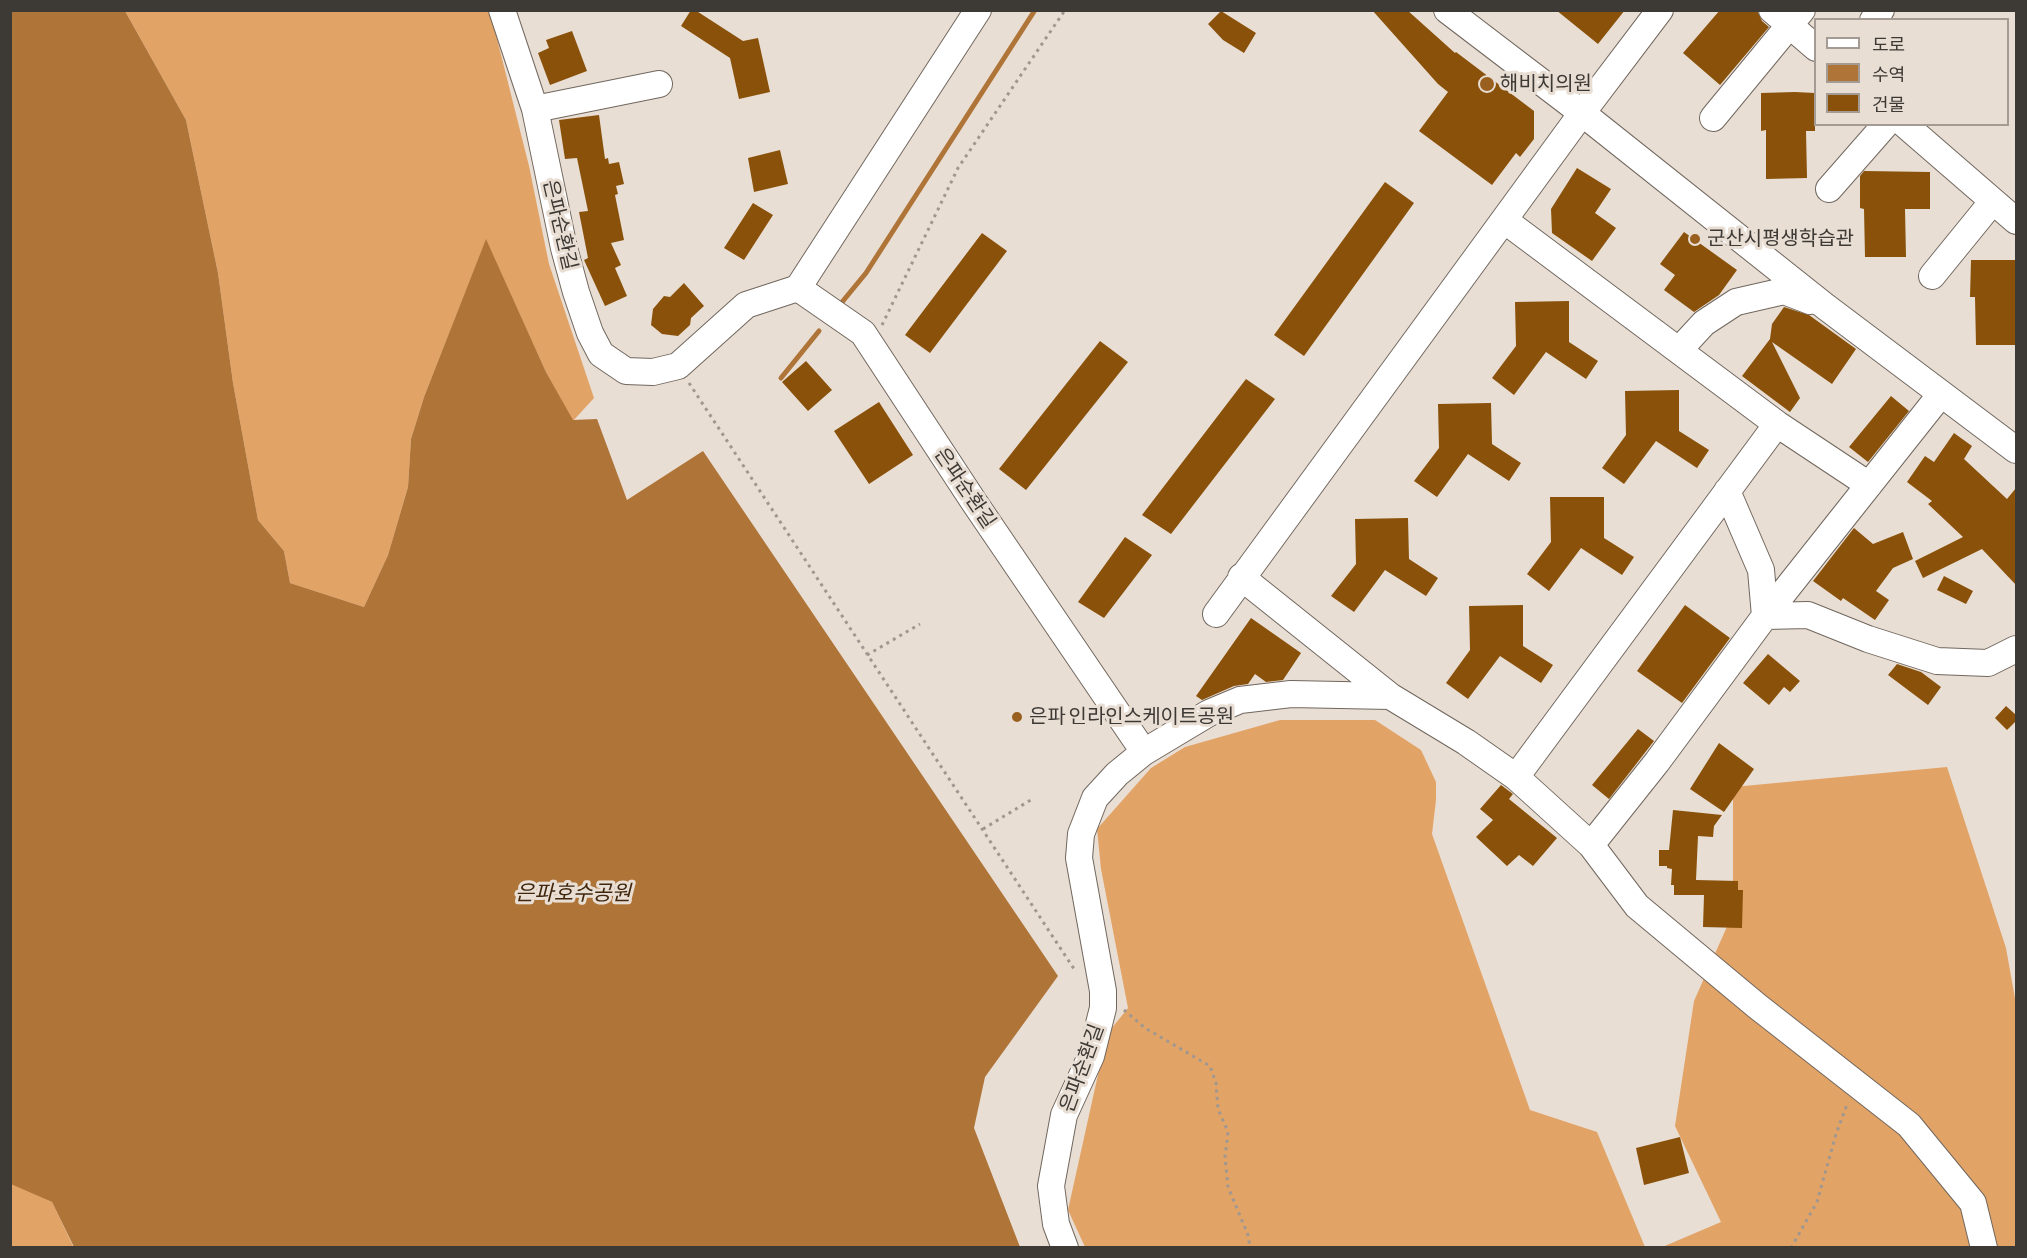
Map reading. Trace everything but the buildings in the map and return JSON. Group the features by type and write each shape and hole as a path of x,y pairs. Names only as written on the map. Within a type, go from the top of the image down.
{"street":[{"name":"은파순환길","path":"502,10 535,109 564,248 586,323 601,354 626,371 653,372 678,366"},
{"path":"678,366 746,305 798,288 978,10"},
{"path":"1447,10 1582,113 1826,307 2016,450"},
{"path":"1216,614 1504,219 1660,10"},
{"path":"1788,16 1814,29"},
{"path":"1788,16 1814,47"},
{"path":"1713,118 1788,16"},
{"path":"535,109 659,84"},
{"path":"1829,189 1884,126"},
{"path":"1906,126 2016,221"},
{"path":"1932,276 1993,201"},
{"path":"1504,219 1777,424 1869,485"},
{"name":"은파순환길","path":"798,288 863,333 1144,753 1117,774 1095,798 1081,834 1078,858 1103,991 1103,1008 1091,1056 1064,1115 1051,1186 1056,1224 1065,1248"},
{"path":"1679,350 1704,323 1736,302 1784,291 1826,307"},
{"path":"1591,845 1657,762 1765,616 1941,394"},
{"path":"1516,777 1777,424"},
{"path":"1727,491 1761,570 1765,616"},
{"path":"1241,578 1390,696 1466,742 1516,777 1591,845 1637,906 1757,1006 1909,1125 1973,1203 1984,1248"},
{"path":"1765,616 1808,615 1868,639 1937,662 1988,663 2016,649"},
{"path":"1144,753 1209,713 1240,700 1291,694 1390,696"}],"path":[{"path":"872,346 958,168 1065,10"},
{"path":"678,366 1077,975"},
{"path":"867,655 920,624"},
{"path":"982,829 1034,798"},
{"path":"1103,1008 1123,1009 1144,1028 1210,1066 1216,1083 1218,1109 1228,1132 1225,1157 1228,1187 1248,1236 1250,1248"},
{"path":"1791,1248 1817,1202 1836,1134 1855,1083"}],"shaded area":[{"path":"125,11 490,11 529,166 549,264 594,398 573,421 546,372 486,240 424,397 411,439 408,487 388,555 364,607 290,583 284,551 258,520 233,383 218,273 186,120"},
{"path":"1280,720 1375,720 1421,750 1436,782 1432,834 1530,1110 1597,1132 1645,1247 1085,1247 1068,1210 1107,1034 1128,1008 1101,869 1097,829 1151,768 1185,747"},
{"path":"1947,767 2006,948 2016,1004 2016,1247 1660,1248 1721,1222 1675,1126 1694,1001 1733,913 1733,787"},
{"path":"12,1183 52,1202 74,1248 11,1248"}],"water":[{"name":"은파호수공원","path":"11,10 125,11 186,120 218,273 233,383 258,520 284,551 290,583 364,607 388,555 408,487 411,439 424,397 486,239 546,372 573,420 597,419 627,500 703,451 1058,976 985,1077 974,1128 1020,1247 74,1247 52,1202 11,1184"}],"waterway":[{"path":"838,307 866,273 1035,10"},
{"path":"781,378 819,331"}],"place":[{"name":"해비치의원","path":"1487,84"},
{"name":"군산시평생학습관","path":"1695,239"},
{"name":"은파 인라인스케이트공원","path":"1017,717"}]}
